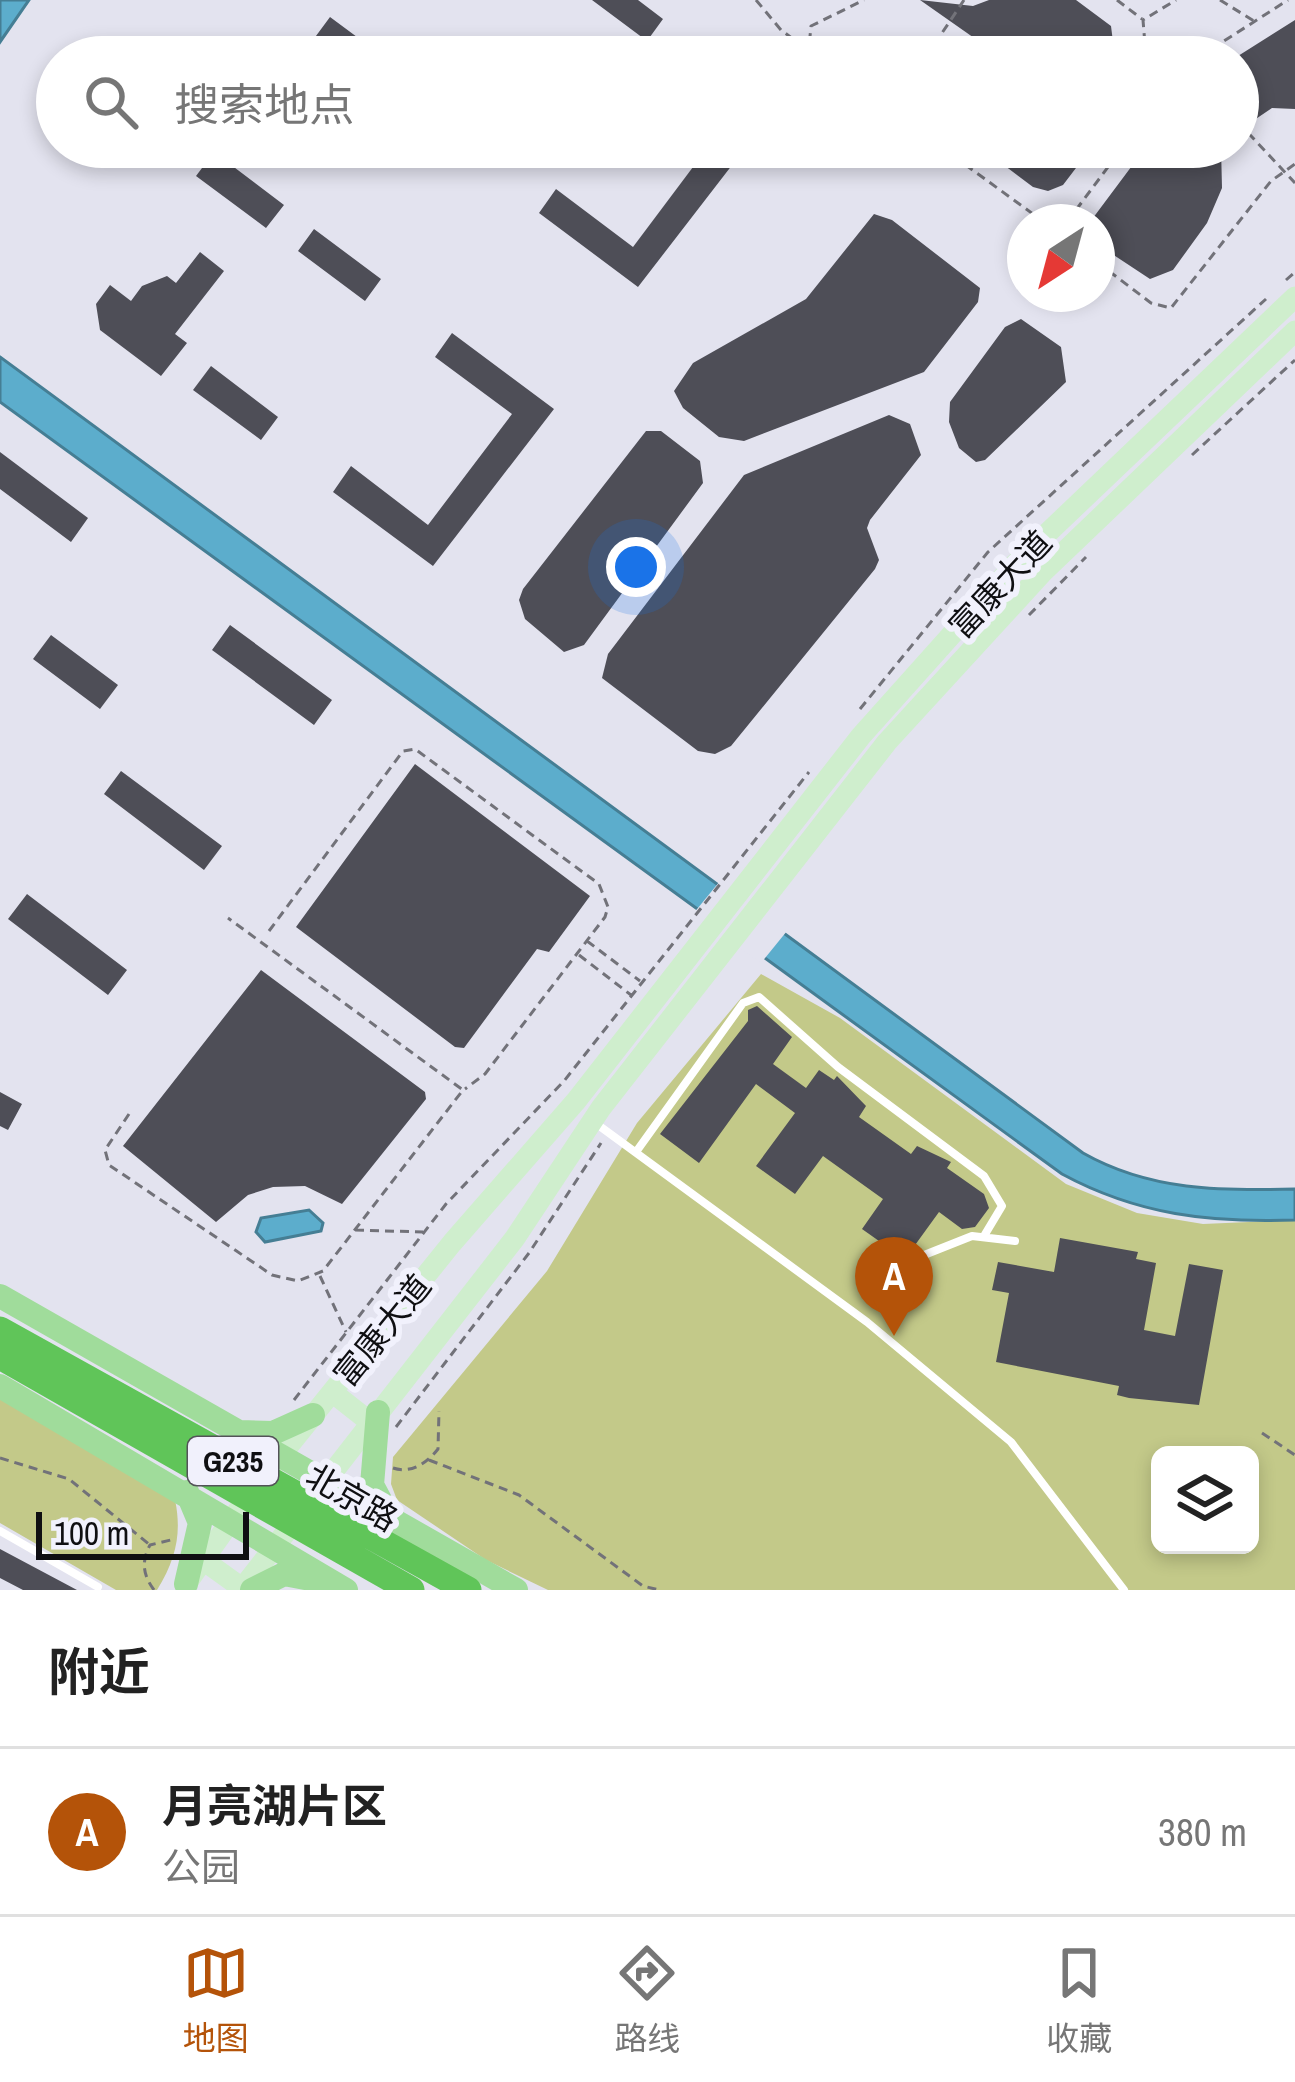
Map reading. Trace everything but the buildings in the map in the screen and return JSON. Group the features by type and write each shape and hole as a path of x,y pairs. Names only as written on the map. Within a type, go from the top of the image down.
{"highway":[{"name":"G235","path":"0,1330 467,1590"},
{"path":"0,1356 411,1590"},
{"path":"398,1552 489,1590"},
{"path":"358,1560 397,1590"}],"main road":[{"name":"北京路","path":"0,1296 516,1590"},
{"path":"0,1386 187,1492 343,1590"},
{"path":"238,1431 273,1433 300,1412"},
{"path":"374,1417 376,1501 391,1519"},
{"path":"184,1587 200,1554 200,1523 187,1492"},
{"path":"252,1590 284,1574 306,1575 343,1590"}],"street":[{"name":"富康大道","path":"744,906 861,736 1014,565 1295,297"},
{"name":"富康大道","path":"744,906 1043,572 1295,331"},
{"path":"692,972 744,906"},
{"name":"富康大道","path":"242,1589 515,1238 692,972"},
{"name":"富康大道","path":"200,1554 280,1456 300,1412 332,1391 692,972"},
{"path":"332,1391 374,1417"},
{"path":"200,1554 242,1589"}],"lane":[{"path":"636,1152 743,1004 759,998 838,1067 984,1176 1002,1206 984,1236"},
{"path":"593,1121 867,1322 1011,1442 1067,1508 1124,1590"},
{"path":"867,1257 904,1263 984,1236 1015,1240"},
{"path":"0,1532 98,1587"}],"path":[{"path":"756,0 791,36"},
{"path":"810,36 811,26 864,0"},
{"path":"940,36 964,0"},
{"path":"1117,0 1143,20 1144,36"},
{"path":"1143,20 1176,0"},
{"path":"1220,0 1255,22"},
{"path":"1233,36 1288,0"},
{"path":"1259,144 1295,184"},
{"path":"1115,276 1151,303 1171,308 1283,170 1295,164"},
{"path":"970,168 1019,204"},
{"path":"1080,204 1107,168"},
{"path":"1181,465 1295,360"},
{"path":"1024,621 1096,547"},
{"path":"129,1114 105,1150 118,1173 272,1275 298,1281 320,1274 463,1090 485,1074 608,907 599,884 415,749 403,751 269,931"},
{"path":"300,1412 346,1333 424,1232 565,1081 728,874"},
{"path":"228,919 463,1090"},
{"path":"587,940 641,982"},
{"path":"577,953 631,995"},
{"path":"355,1230 424,1232"},
{"path":"320,1274 346,1333"},
{"path":"373,1461 404,1472 429,1460 442,1439 439,1411"},
{"path":"1262,1433 1295,1455"},
{"path":"0,1458 69,1479 150,1545"},
{"path":"429,1460 520,1495 643,1586 658,1590"},
{"path":"154,1590 144,1563 150,1545 170,1537 200,1554"}],"green space":[{"path":"761,974 840,1018 1066,1184 1137,1213 1203,1224 1295,1220 1295,1590 548,1590 486,1560 397,1500 391,1484 393,1457 547,1271 637,1123"},
{"path":"0,1381 168,1475 178,1534 157,1590 116,1590 0,1523"}],"water":[{"path":"0,0 29,0 0,42"},
{"path":"0,357 1083,1153 1160,1182 1213,1189 1295,1189 1295,1220 1175,1214 1119,1199 1062,1174 0,402"},
{"path":"309,1210 323,1223 321,1231 265,1242 256,1232 261,1218"}],"pier":[{"path":"720,881 787,931 761,963 693,914"}],"place":[{"name":"月亮湖片区","path":"894,1336"}]}
